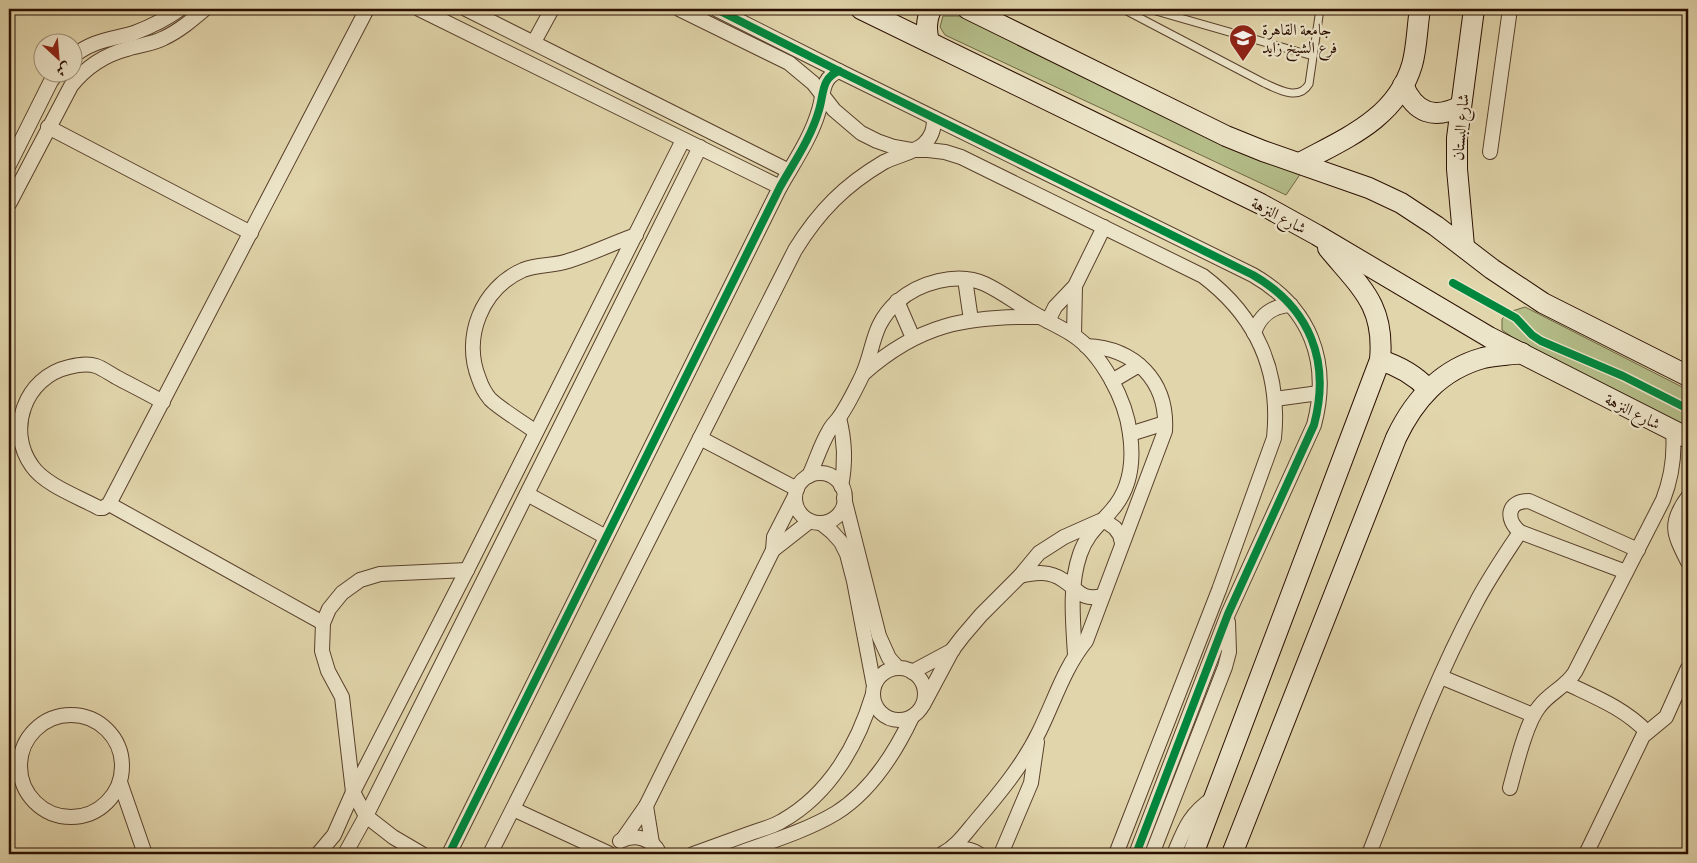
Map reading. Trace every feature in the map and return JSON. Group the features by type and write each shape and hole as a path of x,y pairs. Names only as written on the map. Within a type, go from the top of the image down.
{"street":[{"path":"82,50 95,42 154,25 180,9"},
{"path":"9,204 71,86 91,66 116,52 163,39 181,28 205,9"},
{"path":"162,402 95,366 78,365 62,369 47,376 34,388 25,403 20,419 20,436 24,452 32,467 44,479 99,508 109,504 368,9"},
{"path":"419,9 780,187"},
{"path":"466,9 789,171"},
{"path":"534,42 552,9"},
{"path":"679,9 789,63 802,72 834,110 861,133 894,147 936,151 961,157 1203,276 1232,301 1254,333 1270,372 1275,400 1276,425 1271,451 1116,854"},
{"path":"716,9 1253,274 1280,293 1300,318 1314,346 1319,370 1318,409 1314,425 1228,614 1136,854"},
{"name":"شارع النزهة","path":"861,9 1260,204 1318,235 1489,337 1681,435"},
{"path":"929,42 926,30 927,18 931,9"},
{"path":"968,9 1226,136 1369,188 1401,203 1543,303 1688,376"},
{"path":"1300,162 1363,129 1386,110 1403,85 1412,65 1420,9"},
{"name":"شارع البستان","path":"1464,246 1457,169 1457,138 1474,9"},
{"path":"1490,152 1510,9"},
{"path":"449,854 780,187 812,130 823,96 822,89 828,77 839,71"},
{"path":"9,165 51,82"},
{"path":"1403,85 1409,99 1420,109 1433,114 1448,113 1461,106"},
{"path":"490,854 795,250 825,207 844,189 887,160 921,146 929,138 934,128 934,118"},
{"path":"48,127 250,233"},
{"path":"318,854 334,835 683,140"},
{"path":"345,854 366,816 700,147"},
{"path":"862,375 895,348 938,328 970,320 995,317 1044,319 1075,286 1104,227"},
{"path":"536,432 490,398 482,385 476,371 473,355 473,340 481,310 499,286 523,270 566,262 636,235"},
{"path":"1193,854 1380,360 1382,340 1380,327 1371,301 1318,235"},
{"path":"965,279 970,320"},
{"path":"809,476 828,431 839,418 862,375 878,325 897,302 922,286 936,282 965,279 984,283 1074,335 1100,363 1112,381 1124,407 1130,434 1131,462 1125,489 1110,512 1100,521 1089,536 1075,570 1073,588 1075,655"},
{"path":"1074,335 1075,286"},
{"path":"897,302 914,338"},
{"path":"1254,333 1263,316 1280,306 1290,305"},
{"path":"946,852 998,794 1038,734 1075,655 1086,641 1164,431 1165,423 1161,397 1152,380 1140,364 1115,350 1101,346 1086,346"},
{"path":"1232,854 1396,438 1413,408 1428,389 1442,378 1463,366 1483,358 1522,353"},
{"path":"1380,360 1406,371 1428,389"},
{"path":"1112,381 1140,364"},
{"path":"1275,400 1319,394"},
{"path":"773,550 816,522 828,521 838,515 841,510 845,452 839,418"},
{"path":"1130,434 1165,423"},
{"path":"1510,788 1534,715 1546,699 1566,683 1575,672 1663,500 1672,473 1674,452 1681,435"},
{"path":"700,438 796,493"},
{"path":"513,809 608,854 623,839 646,806 773,550 774,537 802,481 809,476 821,473 827,475 838,481 843,492 859,580 877,708 889,718 897,720 912,716 918,712 953,649 980,615 1051,544 1100,521 1108,523 1115,528 1120,535 1122,543"},
{"path":"796,493 798,511 832,532 841,542 859,580 879,636 889,658 898,668"},
{"path":"527,494 606,537"},
{"path":"1663,500 1684,503 1676,517 1674,527 1688,562"},
{"path":"1626,572 1520,532 1513,526 1510,519 1510,511 1521,501 1529,501 1638,550"},
{"path":"109,504 323,623"},
{"path":"1369,854 1441,677 1476,602 1520,532"},
{"path":"422,854 392,837 366,816 354,792 342,697 328,671 322,651 323,623 329,610 342,593 360,580 380,574 467,570"},
{"path":"1020,576 1043,572 1059,578 1083,596 1089,598 1102,596"},
{"path":"1152,854 1226,667 1229,652 1228,614"},
{"path":"912,672 953,649"},
{"path":"693,854 782,822 821,790 838,769 853,745 865,720 874,690 883,674 898,668 905,668 912,672 923,683 925,698 922,705"},
{"path":"1586,854 1643,736 1666,717 1688,668"},
{"path":"1441,677 1534,715"},
{"path":"1566,683 1620,709 1647,732"},
{"path":"120,782 107,802 98,809 76,817 58,815 42,808 26,790 20,768 21,756 25,745 39,726 60,716 84,717 95,721 105,728 113,737 118,747 122,764 120,782 145,854"},
{"path":"736,854 788,835 836,812 868,786 893,753 912,716"},
{"path":"1001,854 1031,783 1038,734"},
{"path":"1174,854 1185,827 1194,813 1216,796"},
{"path":"646,806 656,848"},
{"path":"782,822 788,835"},
{"path":"623,839 628,837 641,838 656,848"},
{"path":"946,852 961,848 972,850 979,854"}],"lane":[{"path":"1123,9 1264,84 1279,90 1299,93 1306,90 1310,84 1320,9"},
{"path":"1149,9 1313,56"}],"green space":[{"path":"943,16 961,16 1301,173 1286,195 945,35 940,27"},
{"path":"1525,307 1688,390 1688,428 1515,339 1502,330 1502,319 1509,312"}],"cycle path":[{"path":"716,9 1253,275 1273,288 1289,303 1302,320 1311,338 1317,358 1320,379 1319,402 1314,425 1228,614 1136,854"},
{"path":"449,854 780,187 807,140 816,120 826,82 833,74 839,71"},
{"path":"1453,283 1516,318 1532,335 1541,341 1623,376 1688,409"}],"place":[{"name":"جامعة القاهرة فرع الشيخ زايد","path":"1243,62"}]}
